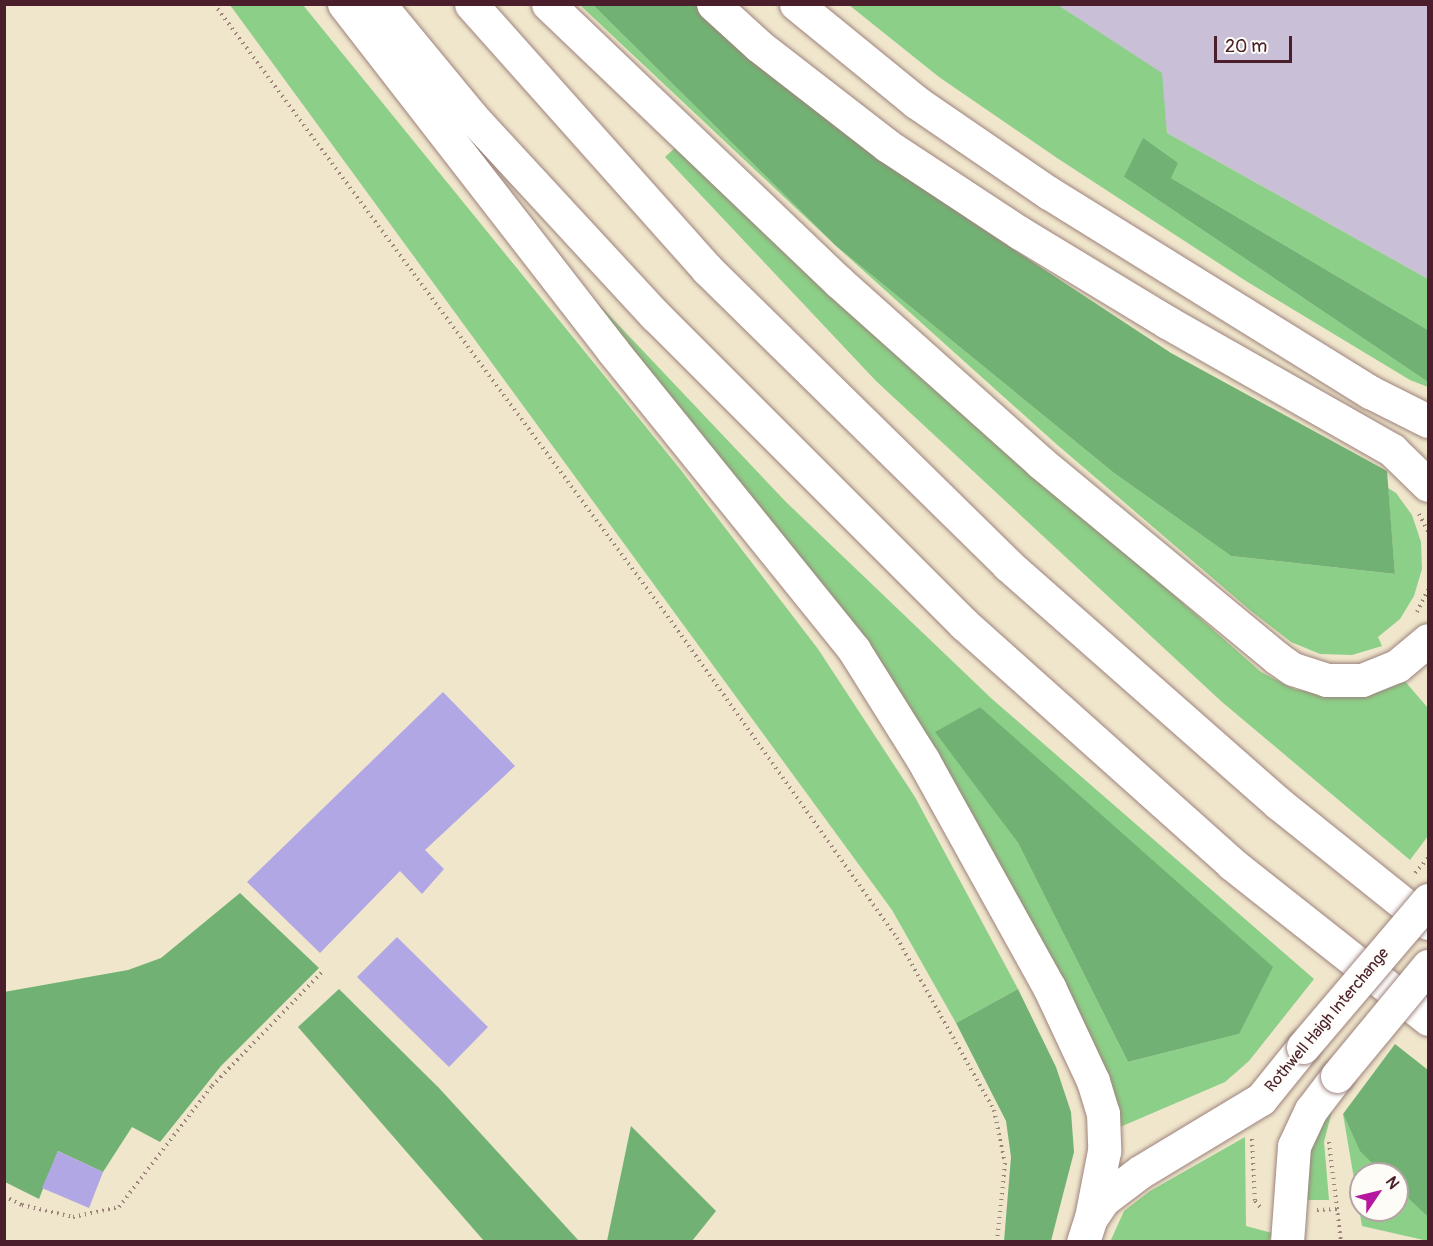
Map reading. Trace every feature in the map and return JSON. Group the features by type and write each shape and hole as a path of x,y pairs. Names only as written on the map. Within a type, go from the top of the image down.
{"main road":[{"path":"344,4 613,351 854,650 923,760 1049,987 1096,1089 1103,1113 1104,1151 1087,1230"},
{"path":"379,4 472,117 647,306 964,624 1232,864 1428,1019"},
{"path":"471,4 707,269 1008,564 1278,804 1428,923"},
{"path":"548,4 839,282 1040,462 1277,658 1293,669 1326,680 1362,680 1397,666 1423,626"},
{"path":"713,4 759,46 888,146 1020,233 1167,322 1392,450 1421,494"},
{"path":"796,4 916,102 1049,193 1360,386 1428,421"},
{"name":"Rothwell Haigh Interchange","path":"1087,1230 1103,1200 1125,1183 1261,1098 1428,900"},
{"path":"1287,1242 1294,1146 1311,1110 1428,966"}],"path":[{"path":"214,4 692,650 897,938 994,1110 1005,1163 997,1242"},
{"path":"1421,494 1428,532"},
{"path":"1423,626 1428,589"},
{"path":"4,1196 22,1205 73,1216 119,1207 212,1086 323,971"},
{"path":"1332,1131 1329,1142 1341,1242"}],"shaded area":[{"path":"1058,5 1428,5 1428,279 1167,133 1161,73"}],"green space":[{"path":"230,5 303,5 680,469 818,649 915,797 1018,989 956,1023 892,910"},
{"path":"580,5 593,5 836,246"},
{"path":"593,5 696,5 807,100 972,222 1171,353 1387,471 1395,574 1231,556 1114,473 836,246"},
{"path":"849,5 1058,5 1162,73 1167,133 1428,279 1428,330 1171,178 1124,177 1428,382 1428,387 1410,380 1246,281 1057,158 939,77"},
{"path":"1143,138 1178,163 1171,178 1428,330 1428,382 1124,177"},
{"path":"677,146 826,288 1261,672 1294,689 1331,696 1403,679 1428,708 1428,836 1410,860 1222,702 876,381 665,157"},
{"path":"836,246 1114,473 1231,556 1395,574 1388,488 1396,493 1412,515 1421,542 1422,569 1414,596 1400,619 1378,637 1382,646 1352,655 1320,654 1291,642 1251,611 1054,442"},
{"path":"574,278 786,502 992,699 1314,979 1249,1061 1225,1082 1120,1127 1063,989 990,849","holes":["980,707 1239,1034 1128,1062 1018,843 936,732"]},
{"path":"980,707 1273,967 1239,1034 1128,1062 1018,843 935,732"},
{"path":"240,893 319,968 221,1066 160,1142 132,1127 103,1172 58,1151 39,1199 5,1182 4,992 128,970 161,958"},
{"path":"339,989 439,1088 579,1241 484,1241 298,1027"},
{"path":"1018,989 1056,1067 1071,1112 1074,1152 1051,1241 1004,1241 1011,1157 1006,1121 956,1023"},
{"path":"1395,1044 1428,1070 1428,1217 1409,1199 1409,1162 1371,1162 1360,1151 1343,1114"},
{"path":"1332,1111 1324,1142 1329,1200 1307,1200 1304,1182 1312,1138"},
{"path":"1343,1114 1360,1150 1372,1162 1351,1162"},
{"path":"631,1126 716,1211 692,1241 607,1241"},
{"path":"1245,1137 1246,1226 1272,1233 1269,1241 1110,1242 1124,1211 1150,1191"},
{"path":"1409,1199 1428,1217 1428,1241 1362,1226 1361,1222 1409,1222"}],"building":[{"path":"443,692 515,766 425,850 444,869 422,894 400,871 320,953 247,882"},
{"path":"397,937 488,1027 449,1067 357,977"},
{"path":"58,1151 103,1172 89,1208 42,1188"}]}
